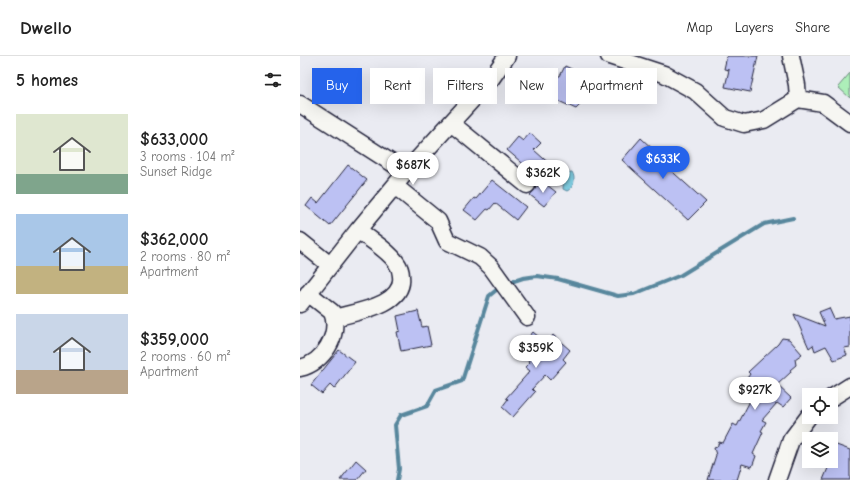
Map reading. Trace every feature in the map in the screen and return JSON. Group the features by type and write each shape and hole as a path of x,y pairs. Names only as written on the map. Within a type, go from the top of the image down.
{"street":[{"path":"306,366 328,347 334,323 328,308 304,299 406,172 490,79 507,56"},
{"path":"609,56 664,74 695,91 725,118 744,124 764,120 798,99 822,103 850,123"},
{"path":"791,56 797,85 798,99"},
{"path":"300,104 406,172"},
{"path":"451,123 527,185"},
{"path":"395,186 438,221 447,241 480,257 491,268 527,317"},
{"path":"334,323 378,306 395,296 402,287 401,274 395,260 358,230"},
{"path":"300,241 330,265"},
{"path":"838,394 850,386"},
{"path":"777,480 791,440 803,424"}],"green space":[{"path":"850,73 850,98 838,87"}],"water":[{"path":"572,172 574,183 567,191 563,189 564,173"}],"building":[{"path":"727,56 758,56 750,92 725,87 729,70 724,69"},
{"path":"565,66 569,68 566,68 566,104 580,104 576,109 558,101 558,76 560,76"},
{"path":"530,133 541,143 534,150 553,167 542,180 507,150 518,137 523,141"},
{"path":"641,138 656,152 654,155 706,202 688,220 622,160"},
{"path":"348,165 367,180 330,226 306,206 312,198 318,203"},
{"path":"492,180 526,207 516,220 495,203 477,220 464,210 474,198 476,199"},
{"path":"542,181 556,192 544,206 530,195"},
{"path":"829,308 834,319 850,316 850,347 844,348 847,355 834,360 826,346 815,351 813,345 809,348 794,314 825,326 819,312"},
{"path":"418,311 422,327 427,326 431,345 401,351 397,332 400,331 397,316"},
{"path":"533,332 546,343 553,335 570,350 563,359 566,362 550,380 545,375 532,389 535,392 513,417 502,407 508,399 506,398 530,371 525,367 530,362 517,351"},
{"path":"782,338 789,339 802,354 795,359 796,365 790,370 791,372 777,385 791,398 783,407 777,403 762,420 766,422 761,431 763,432 753,454 756,456 752,467 742,464 737,480 708,480 716,455 714,448 717,447 719,442 723,443 733,424 737,426 751,399 741,391 741,387 750,374 748,372 778,344"},
{"path":"339,350 355,362 334,389 330,385 322,394 311,385"},
{"path":"838,446 850,450 850,480 823,480 828,468 838,468"},
{"path":"356,460 366,469 357,480 340,480"}],"waterway":[{"path":"508,283 523,278 537,276 558,279 618,296 634,294 681,275 764,224 793,218"},
{"path":"397,480 399,469 395,425 401,415 427,406 436,390 462,381 489,296 500,287"}]}
